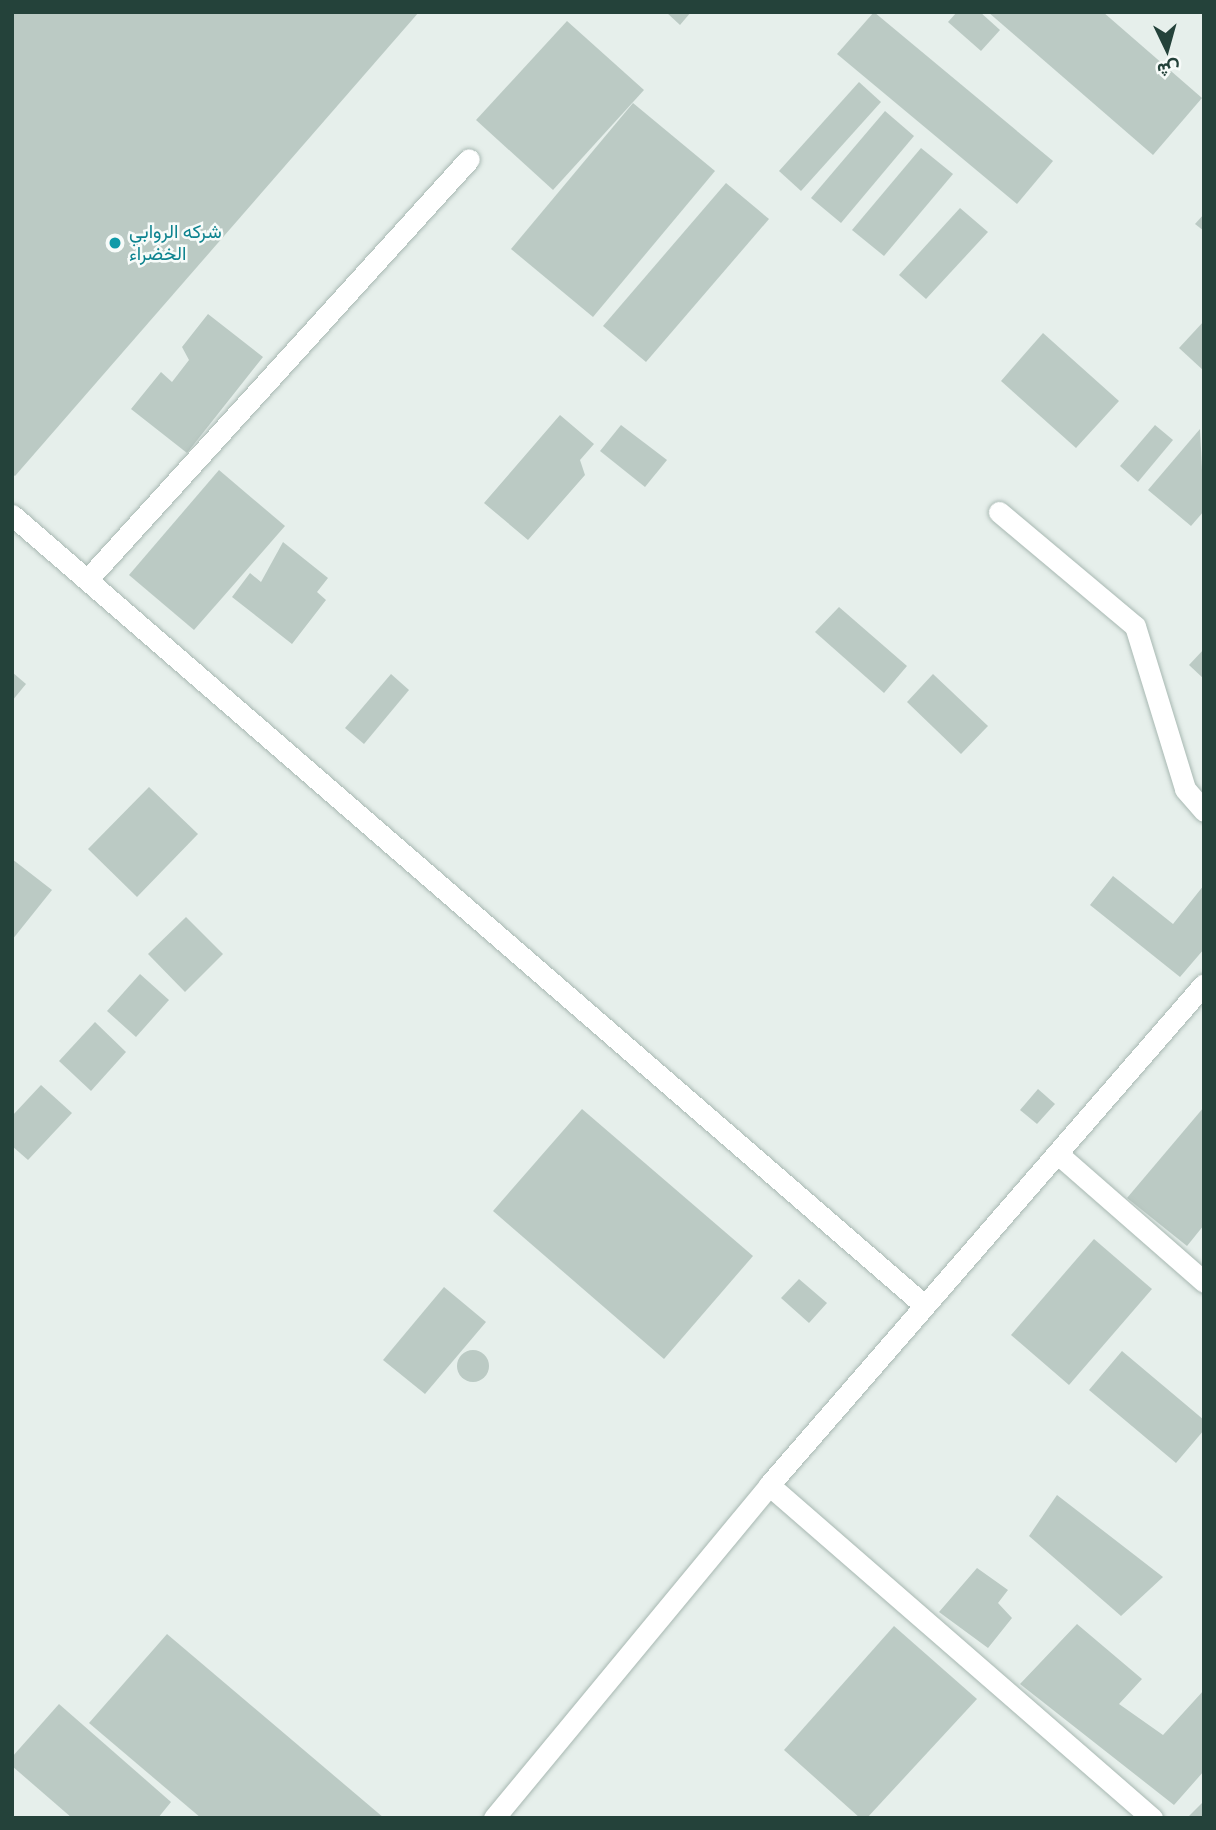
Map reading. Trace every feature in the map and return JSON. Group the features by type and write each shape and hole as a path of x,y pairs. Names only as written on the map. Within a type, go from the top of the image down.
{"street":[{"path":"87,580 469,159"},
{"path":"999,512 1135,626 1185,789 1204,811"},
{"path":"12,515 924,1305"},
{"path":"494,1818 769,1485 1204,984"},
{"path":"1058,1154 1204,1282"},
{"path":"769,1485 1152,1818"}],"building":[{"name":"شركه الروابي الخضراء","path":"12,12 419,12 15,476 12,474"},
{"path":"666,12 691,12 680,25"},
{"path":"874,12 1053,161 1017,204 837,54"},
{"path":"957,12 980,12 1000,30 981,51 948,22"},
{"path":"988,12 1103,12 1202,98 1153,155"},
{"path":"567,21 644,90 553,190 476,120"},
{"path":"859,82 881,102 801,191 779,171"},
{"path":"633,103 715,171 593,317 511,249"},
{"path":"885,111 914,136 841,223 811,198"},
{"path":"921,148 953,174 884,256 852,230"},
{"path":"726,183 769,219 646,362 603,326"},
{"path":"960,208 988,232 926,299 899,275"},
{"path":"1204,214 1204,231 1195,224"},
{"path":"208,314 263,357 187,453 131,409 161,372 172,382 189,360 182,347"},
{"path":"1204,321 1204,371 1179,348"},
{"path":"1043,333 1119,401 1076,448 1001,381"},
{"path":"560,415 594,444 580,460 585,475 528,540 484,503"},
{"path":"621,425 667,460 645,487 600,451"},
{"path":"1155,425 1173,440 1138,482 1120,466"},
{"path":"1200,429 1204,511 1191,526 1148,490"},
{"path":"219,470 285,526 194,630 129,575"},
{"path":"283,542 328,578 317,592 326,600 292,644 232,597 250,573 261,582"},
{"path":"839,607 907,666 884,693 815,632"},
{"path":"1204,649 1204,679 1189,665"},
{"path":"12,672 26,684 12,701"},
{"path":"391,674 409,690 364,744 345,728"},
{"path":"933,674 988,726 961,754 907,702"},
{"path":"149,787 198,834 137,897 88,849"},
{"path":"12,859 52,890 12,940"},
{"path":"1113,876 1173,924 1204,885 1204,949 1180,977 1090,905"},
{"path":"186,917 223,954 185,992 148,954"},
{"path":"140,974 169,1000 136,1037 107,1011"},
{"path":"95,1022 126,1052 91,1091 59,1061"},
{"path":"41,1085 72,1113 28,1160 12,1146 12,1116"},
{"path":"1038,1089 1055,1104 1037,1124 1020,1110"},
{"path":"1204,1107 1204,1225 1187,1246 1127,1198"},
{"path":"582,1109 753,1256 664,1359 493,1211"},
{"path":"1094,1239 1152,1289 1069,1385 1011,1335"},
{"path":"799,1279 827,1303 809,1323 781,1298"},
{"path":"444,1287 486,1322 425,1394 383,1360"},
{"path":"473,1350 484,1355 489,1366 484,1377 473,1382 462,1377 457,1366 462,1355"},
{"path":"1122,1351 1204,1420 1204,1430 1176,1463 1089,1390"},
{"path":"1057,1495 1163,1577 1121,1616 1029,1536"},
{"path":"977,1568 1008,1590 998,1603 1012,1618 988,1648 939,1612"},
{"path":"1077,1624 1142,1679 1119,1704 1163,1735 1204,1690 1204,1771 1174,1805 1020,1684"},
{"path":"894,1626 977,1699 867,1818 860,1818 784,1750"},
{"path":"167,1634 384,1818 201,1818 89,1723"},
{"path":"59,1704 171,1802 158,1818 72,1818 12,1766 12,1757"},
{"path":"1204,1801 1204,1818 1187,1818"}],"place":[{"name":"شركه الروابي الخضراء","path":"115,243"}]}
